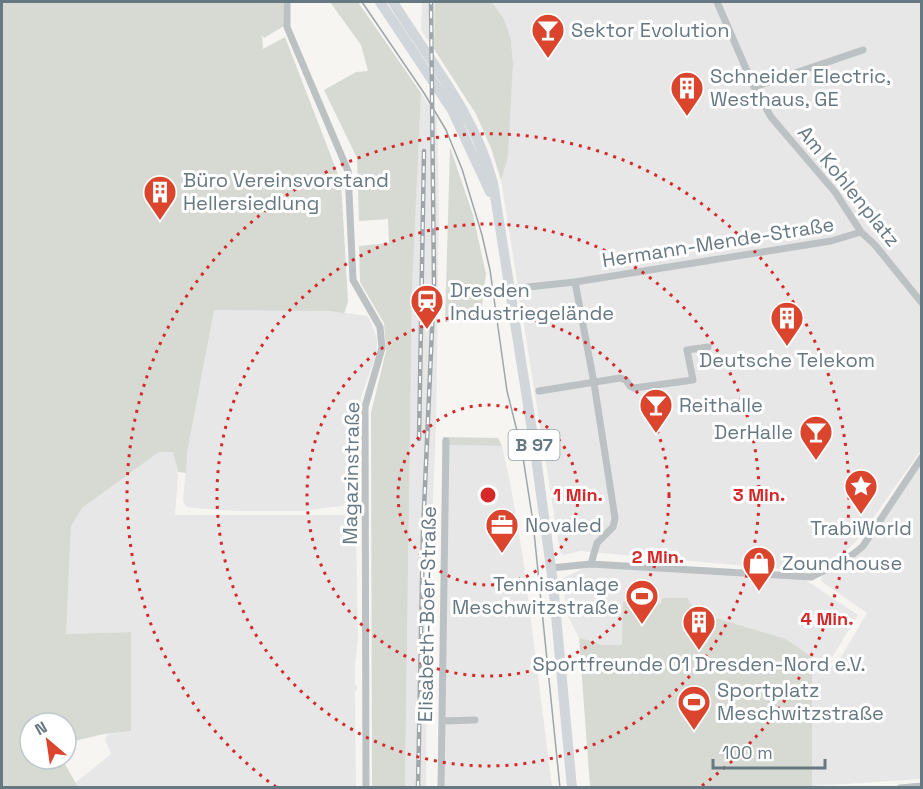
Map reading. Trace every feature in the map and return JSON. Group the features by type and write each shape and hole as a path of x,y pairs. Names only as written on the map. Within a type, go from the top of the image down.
{"main road":[{"path":"380,2 452,110 495,206"},
{"path":"393,2 465,112 482,148 493,183 495,206"},
{"name":"B 97","path":"495,206 551,568 572,788"}],"street":[{"name":"Magazinstraße","path":"287,2 287,27 348,171 353,280 380,327 382,348 365,407 366,788"},
{"name":"Am Kohlenplatz","path":"717,2 754,87 771,117 835,192 861,232 875,245 921,303"},
{"path":"754,87 863,50"},
{"name":"Hermann-Mende-Straße","path":"509,289 575,282 831,241 861,232"},
{"path":"575,282 594,383 615,518 613,526 597,543 591,564"},
{"path":"539,391 620,378 626,380 634,388 693,380 687,350 708,347"},
{"name":"Elisabeth-Boer-Straße","path":"441,788 446,441"},
{"path":"551,568 591,564 811,577 854,554 862,546 919,466 921,457"},
{"path":"442,721 474,720"},
{"path":"900,788 921,786"}],"shaded area":[{"path":"2,2 283,2 284,26 264,38 262,35 263,49 285,37 341,182 348,301 344,313 214,310 187,453 186,473 178,472 173,452 159,452 82,508 71,527 66,634 131,632 131,731 78,740 78,711 18,711 18,771 69,771 78,787 2,788"},
{"path":"330,2 358,2 421,93 412,291 405,787 372,787 371,413 386,351 384,323 360,282 359,246 389,243 388,219 359,221 357,158 324,90 356,72 368,71 361,45"},
{"path":"422,2 435,2 434,49 421,30"},
{"path":"435,2 492,2 505,21 511,40 513,64 508,157 501,180 491,148 476,114 434,49"},
{"path":"492,2 921,2 921,450 859,538 832,559 804,571 580,551 563,555 560,552 501,180 508,157 513,64 511,40 505,21"},
{"path":"421,93 437,118 439,207 436,424 427,645 426,787 405,788 412,291"},
{"path":"450,147 473,215 486,274 480,321 445,322"},
{"path":"216,298 348,301 345,313 368,316 377,338 377,352 361,397 360,498 356,504 302,511 239,511 193,508 187,507 183,502 187,453"},
{"path":"443,437 498,438 502,446 442,445"},
{"path":"442,445 502,446 523,558 552,787 440,788"},
{"path":"159,452 174,452 178,477 175,515 354,515 358,517 356,536 358,638 355,665 355,685 357,685 355,691 356,787 78,787 74,784 111,754 105,739 108,734 131,731 131,632 66,634 71,527 82,508"},
{"path":"921,462 921,779 812,786 811,671 812,669 830,668 837,664 867,613 821,581 822,575 855,555"},
{"path":"591,565 804,579 858,615 833,656 828,660 812,657 786,639 696,612 662,599 661,604 622,645 601,645 579,638 566,612 563,578"},
{"path":"662,598 687,598 696,612 786,639 812,657 812,786 590,787 579,638 601,645 622,645 623,602 661,604"}],"tram line":[{"path":"362,2 424,93 446,130 462,169 482,235 490,270 507,391 522,451 533,522 560,788"}],"railway":[{"path":"418,788 423,531 434,284 431,2"},
{"path":"419,439 424,151"}],"place":[{"name":"Sektor Evolution","path":"548,59"},
{"name":"Schneider Electric, Westhaus, GE","path":"687,117"},
{"name":"Büro Vereinsvorstand Hellersiedlung","path":"160,221"},
{"name":"Dresden Industriegelände","path":"427,330"},
{"name":"Deutsche Telekom","path":"787,347"},
{"name":"Reithalle","path":"656,434"},
{"name":"DerHalle","path":"816,461"},
{"name":"TrabiWorld","path":"861,515"},
{"name":"Novaled","path":"502,554"},
{"name":"Zoundhouse","path":"759,592"},
{"name":"Tennisanlage Meschwitzstraße","path":"642,625"},
{"name":"Sportfreunde 01 Dresden-Nord e.V.","path":"699,651"},
{"name":"Sportplatz Meschwitzstraße","path":"694,731"}]}
